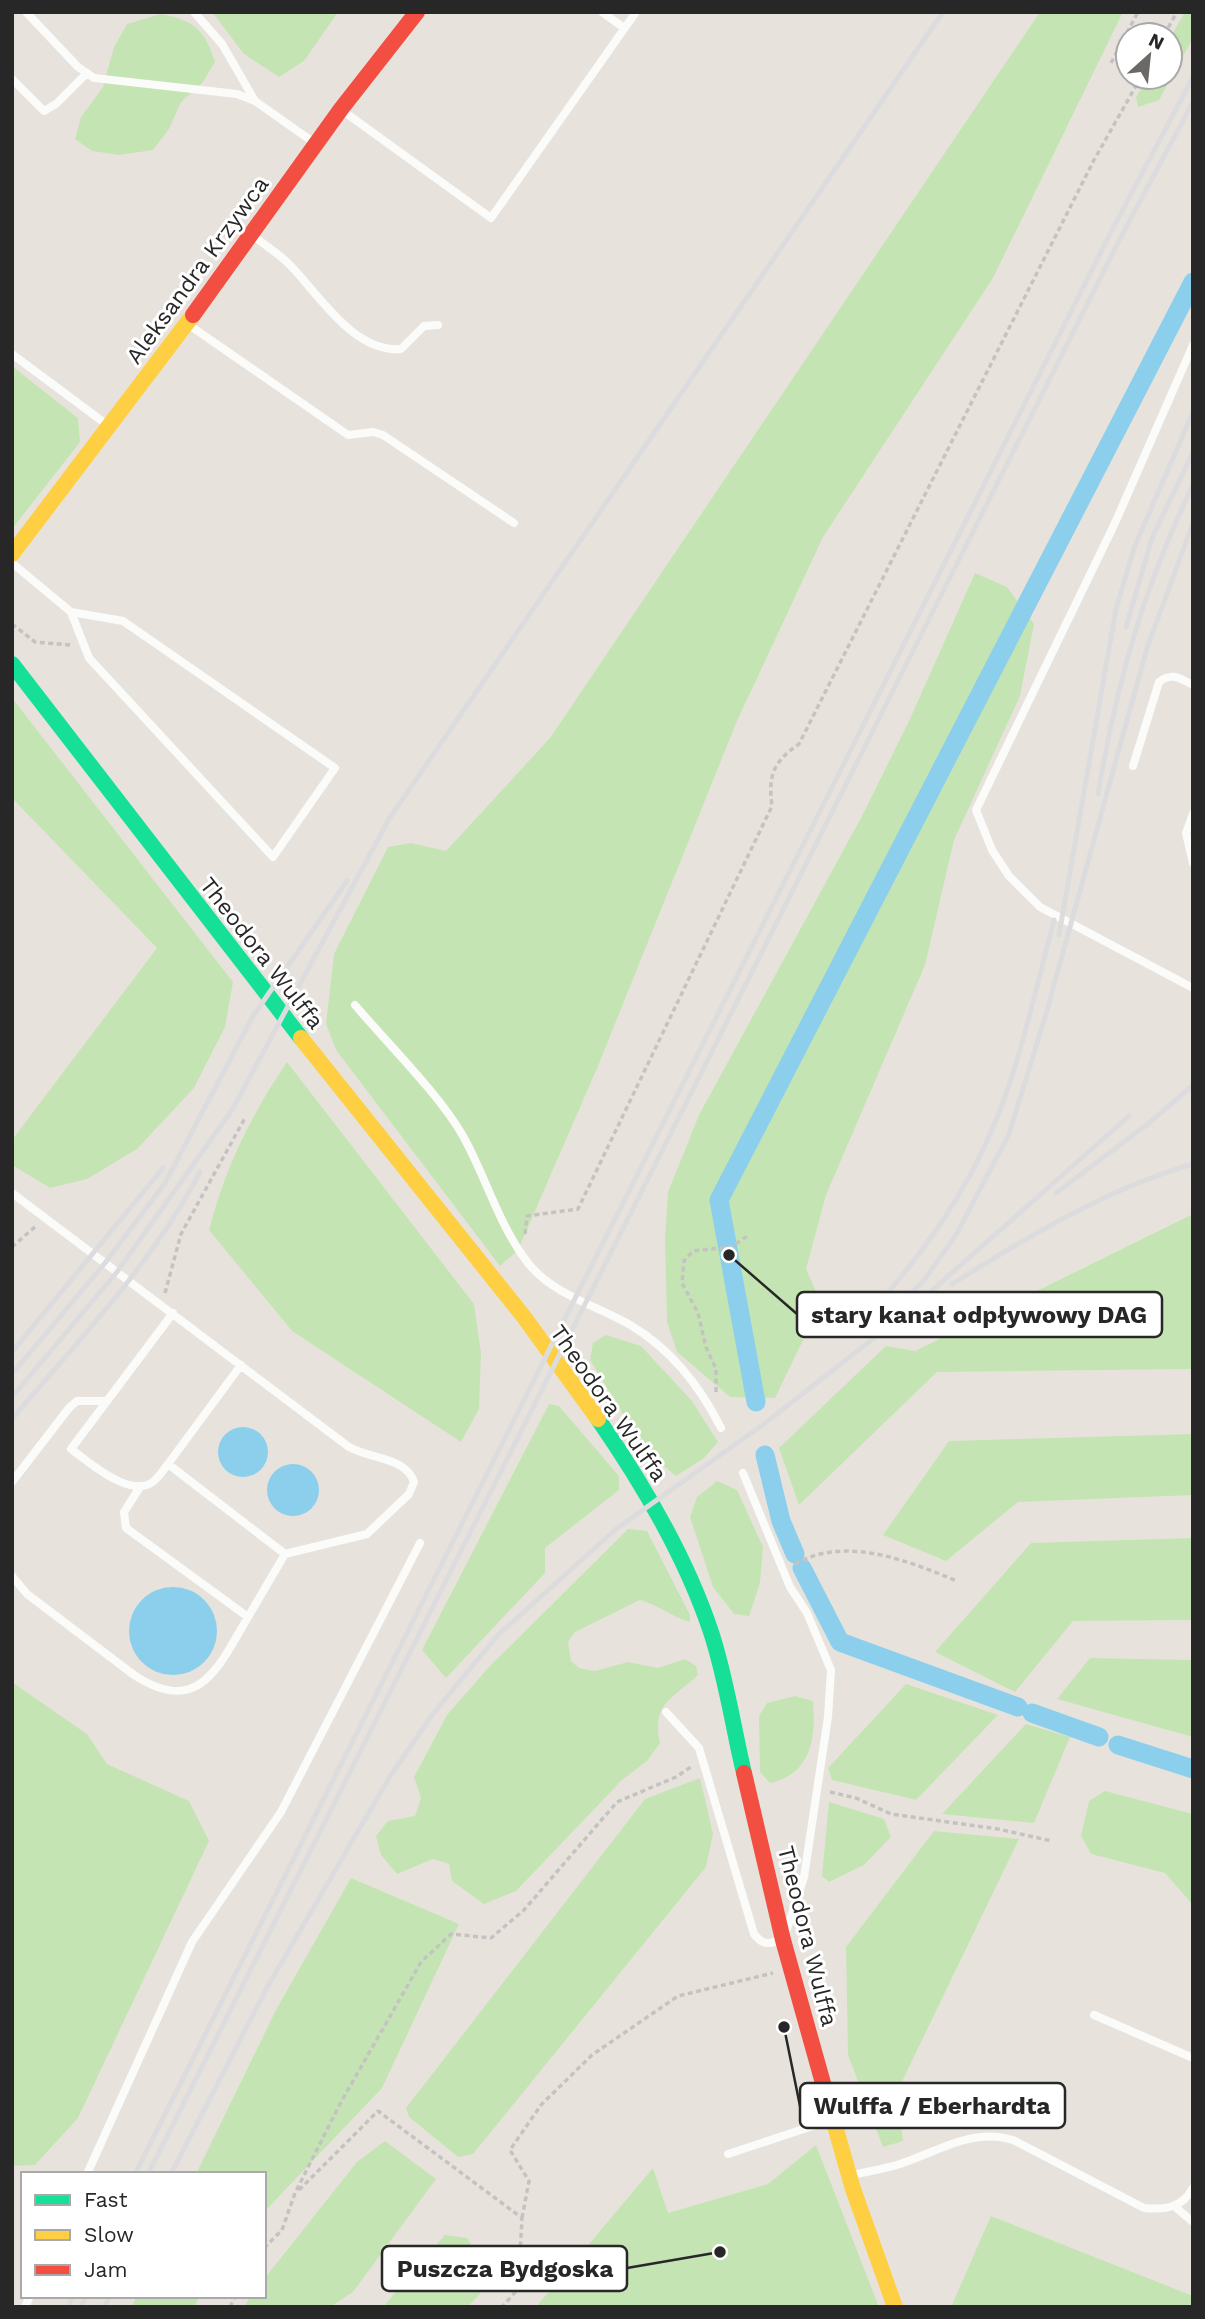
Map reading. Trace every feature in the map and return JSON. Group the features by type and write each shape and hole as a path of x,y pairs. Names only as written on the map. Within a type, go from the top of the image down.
{"street":[{"name":"Aleksandra Krzywca","path":"12,554 253,235 341,109 417,12"},
{"name":"Theodora Wulffa","path":"12,664 252,977 590,1407 671,1535 694,1583 711,1633 783,1940 850,2176 895,2307"}],"lane":[{"path":"26,12 78,67 94,78 213,89 255,101 316,144"},
{"path":"194,12 222,44 255,101"},
{"path":"602,12 624,28"},
{"path":"341,109 491,218 636,12"},
{"path":"12,79 44,111 56,104 87,73"},
{"path":"253,235 288,263 335,318 382,346 401,349 424,326 438,325"},
{"path":"186,323 348,435 373,432 383,435 514,523"},
{"path":"1193,345 1115,523 976,810 992,850 1009,876 1040,907 1193,988"},
{"path":"12,354 109,426"},
{"path":"12,564 71,612 89,658 273,857 335,768 123,621 71,612"},
{"path":"1133,766 1159,682 1167,676 1174,676 1193,685"},
{"path":"1193,814 1186,833 1193,863"},
{"path":"355,1005 462,1134 522,1254 544,1280 632,1326 674,1360 704,1394 721,1428"},
{"path":"12,1193 349,1447 364,1456 398,1463 411,1473 414,1482 409,1494 367,1534 285,1554 213,1675 189,1689 152,1687 37,1602 12,1576"},
{"path":"140,1487 109,1477 71,1449 173,1313"},
{"path":"241,1365 168,1464 153,1482 140,1487 124,1511 125,1528 248,1617"},
{"path":"12,1482 69,1408 78,1401 107,1401"},
{"path":"168,1464 285,1554"},
{"path":"666,1712 699,1748 754,1934 760,1943 767,1945 783,1940 804,1877 831,1670 807,1613 790,1587 743,1472"},
{"path":"88,2172 192,1942 281,1812 420,1542"},
{"path":"1094,2015 1193,2058"},
{"path":"727,2154 834,2119"},
{"path":"850,2176 901,2164 973,2138 996,2134 1013,2140 1144,2208 1162,2210 1174,2206 1193,2188"},
{"path":"1174,2206 1193,2222"}],"path":[{"path":"1111,63 1138,12"},
{"path":"522,1254 527,1216 578,1209 772,806 769,784 779,757 799,744 1094,160 1133,91"},
{"path":"12,624 35,642 85,646"},
{"path":"163,1306 181,1234 246,1118"},
{"path":"12,1247 46,1218"},
{"path":"710,1408 716,1392 716,1369 706,1347 698,1313 682,1283 684,1261 693,1251 731,1247 749,1236"},
{"path":"784,1571 818,1556 872,1552 904,1560 957,1581"},
{"path":"266,2246 282,2230 295,2193 341,2102 421,1962 451,1934 491,1938 524,1910 617,1802 676,1777 703,1759"},
{"path":"817,1788 856,1798 891,1815 998,1829 1052,1841"},
{"path":"502,2307 518,2289 522,2218 529,2181 510,2150 541,2105 592,2055 678,1996 773,1973 790,1963"},
{"path":"295,2193 379,2111 522,2218"}],"green space":[{"path":"212,12 338,12 304,61 279,77 244,54"},
{"path":"1040,12 1123,12 1119,21 1114,21 1114,30 993,278 823,537 737,721 598,1066 518,1250 500,1266 336,1050 326,1024 334,954 388,847 411,843 446,851 550,738"},
{"path":"1185,12 1193,12 1193,38 1184,54 1184,21 1180,21"},
{"path":"161,14 182,19 196,28 207,41 215,62 203,82 181,102 169,129 153,150 119,155 92,151 75,139 81,117 103,87 114,47 127,24"},
{"path":"1140,91 1164,91 1159,100 1138,107 1136,97"},
{"path":"12,366 78,418 80,442 12,529"},
{"path":"975,573 1007,587 1034,624 1020,696 954,840 925,965 826,1195 806,1269 821,1303 775,1398 730,1397 677,1352 667,1322 665,1237 668,1192 699,1115 862,816 909,721"},
{"path":"12,698 233,982 225,1027 194,1088 137,1149 87,1179 50,1188 12,1165 12,1140 157,948 12,798"},
{"path":"287,1062 474,1304 481,1353 479,1409 461,1442 292,1331 209,1230 231,1164 262,1102"},
{"path":"1193,1214 1193,1369 937,1372 799,1505 779,1448 886,1346 915,1351"},
{"path":"606,1335 641,1346 692,1401 718,1442 704,1458 676,1476 646,1452 590,1360 593,1343"},
{"path":"549,1404 559,1406 619,1476 619,1490 545,1548 545,1573 446,1678 422,1650"},
{"path":"1193,1434 1193,1495 1018,1502 946,1561 883,1535 949,1441"},
{"path":"717,1481 737,1490 763,1547 760,1583 749,1616 734,1614 713,1587 690,1517 697,1497"},
{"path":"628,1529 647,1531 690,1615 690,1622 640,1600 575,1632 568,1642 571,1661 579,1668 595,1671 628,1662 658,1668 685,1659 696,1666 698,1675 661,1710 658,1730 660,1743 647,1761 622,1780 516,1891 484,1904 452,1881 449,1864 433,1859 397,1874 381,1855 376,1836 388,1821 415,1816 421,1798 414,1777 447,1715 489,1667"},
{"path":"1193,1538 1193,1620 1073,1621 1015,1692 935,1652 1031,1543"},
{"path":"1090,1658 1193,1660 1193,1737 1057,1699"},
{"path":"12,1682 87,1734 107,1764 189,1801 209,1841 78,2118 35,2165 12,2166"},
{"path":"906,1684 998,1715 916,1800 832,1780 828,1768"},
{"path":"795,1696 813,1701 812,1740 803,1763 784,1778 770,1783 760,1772 759,1716 767,1703"},
{"path":"1026,1724 1070,1737 1034,1823 942,1814"},
{"path":"700,1778 713,1834 706,1867 473,2154 458,2157 409,2117 406,2108 645,1799"},
{"path":"1105,1791 1193,1814 1193,1905 1165,1873 1091,1854 1081,1836 1089,1801"},
{"path":"829,1802 884,1819 891,1837 864,1865 829,1882 822,1876"},
{"path":"934,1831 1019,1839 897,2092 903,2141 883,2147 848,2055 846,1947"},
{"path":"351,1878 459,1924 382,2088 266,2210 266,2172 197,2172 277,2008"},
{"path":"385,2141 436,2179 353,2292 330,2307 244,2307 250,2298 266,2298 266,2276 357,2162"},
{"path":"816,2145 879,2307 536,2307 653,2168 668,2213 768,2184"},
{"path":"991,2216 1193,2296 1193,2307 951,2307"},
{"path":"445,2235 467,2238 487,2271 480,2294 467,2307 383,2307"},
{"path":"136,2298 199,2298 194,2307 131,2307"}],"water":[{"path":"243,1427 260,1435 268,1452 260,1469 243,1477 226,1469 218,1452 226,1435"},
{"path":"293,1464 303,1466 311,1472 317,1480 317,1500 311,1508 303,1514 293,1516 283,1514 275,1508 269,1500 267,1490 269,1480 275,1472 283,1466"},
{"path":"173,1587 190,1591 204,1600 213,1614 217,1631 213,1648 204,1662 190,1671 173,1675 156,1671 142,1662 133,1648 129,1631 133,1614 142,1600 156,1591"}],"waterway":[{"path":"756,1402 719,1200 1193,282"},
{"path":"765,1455 781,1521 795,1554"},
{"path":"802,1568 840,1642 1018,1707"},
{"path":"1032,1713 1099,1737"},
{"path":"1118,1745 1193,1769"}],"railway":[{"path":"12,1397 117,1272 232,1110 389,819 943,12"},
{"path":"136,2172 1111,232 1193,77"},
{"path":"149,2172 1121,237 1193,102"},
{"path":"1059,935 1116,609 1134,548 1193,412"},
{"path":"1126,627 1152,538 1193,452"},
{"path":"1098,794 1114,713 1134,636 1160,561 1193,485"},
{"path":"889,1317 924,1280 956,1235 1009,1134 1046,1014 1147,648 1193,523"},
{"path":"12,1374 105,1263 165,1183 253,1016 347,881"},
{"path":"864,1320 939,1226 984,1148 1014,1071 1054,920"},
{"path":"1056,1193 1149,1123 1193,1085"},
{"path":"172,2172 269,1984 389,1778 432,1715 498,1635 616,1529 764,1424 910,1310 1129,1116"},
{"path":"952,1284 1038,1232 1099,1200 1161,1174 1193,1164"},
{"path":"12,1352 163,1168"},
{"path":"12,1419 137,1270 181,1206 200,1172"},
{"path":"68,2307 72,2298"},
{"path":"81,2307 85,2298"},
{"path":"104,2307 109,2298"}],"traffic: fast":[{"path":"12,664 301,1038"},
{"path":"598,1419 662,1522 701,1604 721,1667 744,1773"}],"traffic: slow":[{"path":"12,554 193,315"},
{"path":"301,1038 524,1317 598,1419"},
{"path":"833,2119 853,2189 895,2307"}],"traffic: jam":[{"path":"193,315 341,109 417,12"},
{"path":"744,1773 783,1940 833,2119"}],"place":[{"name":"stary kanał odpływowy DAG","path":"729,1255"},
{"name":"Wulffa / Eberhardta","path":"784,2027"},
{"name":"Puszcza Bydgoska","path":"720,2252"}]}
